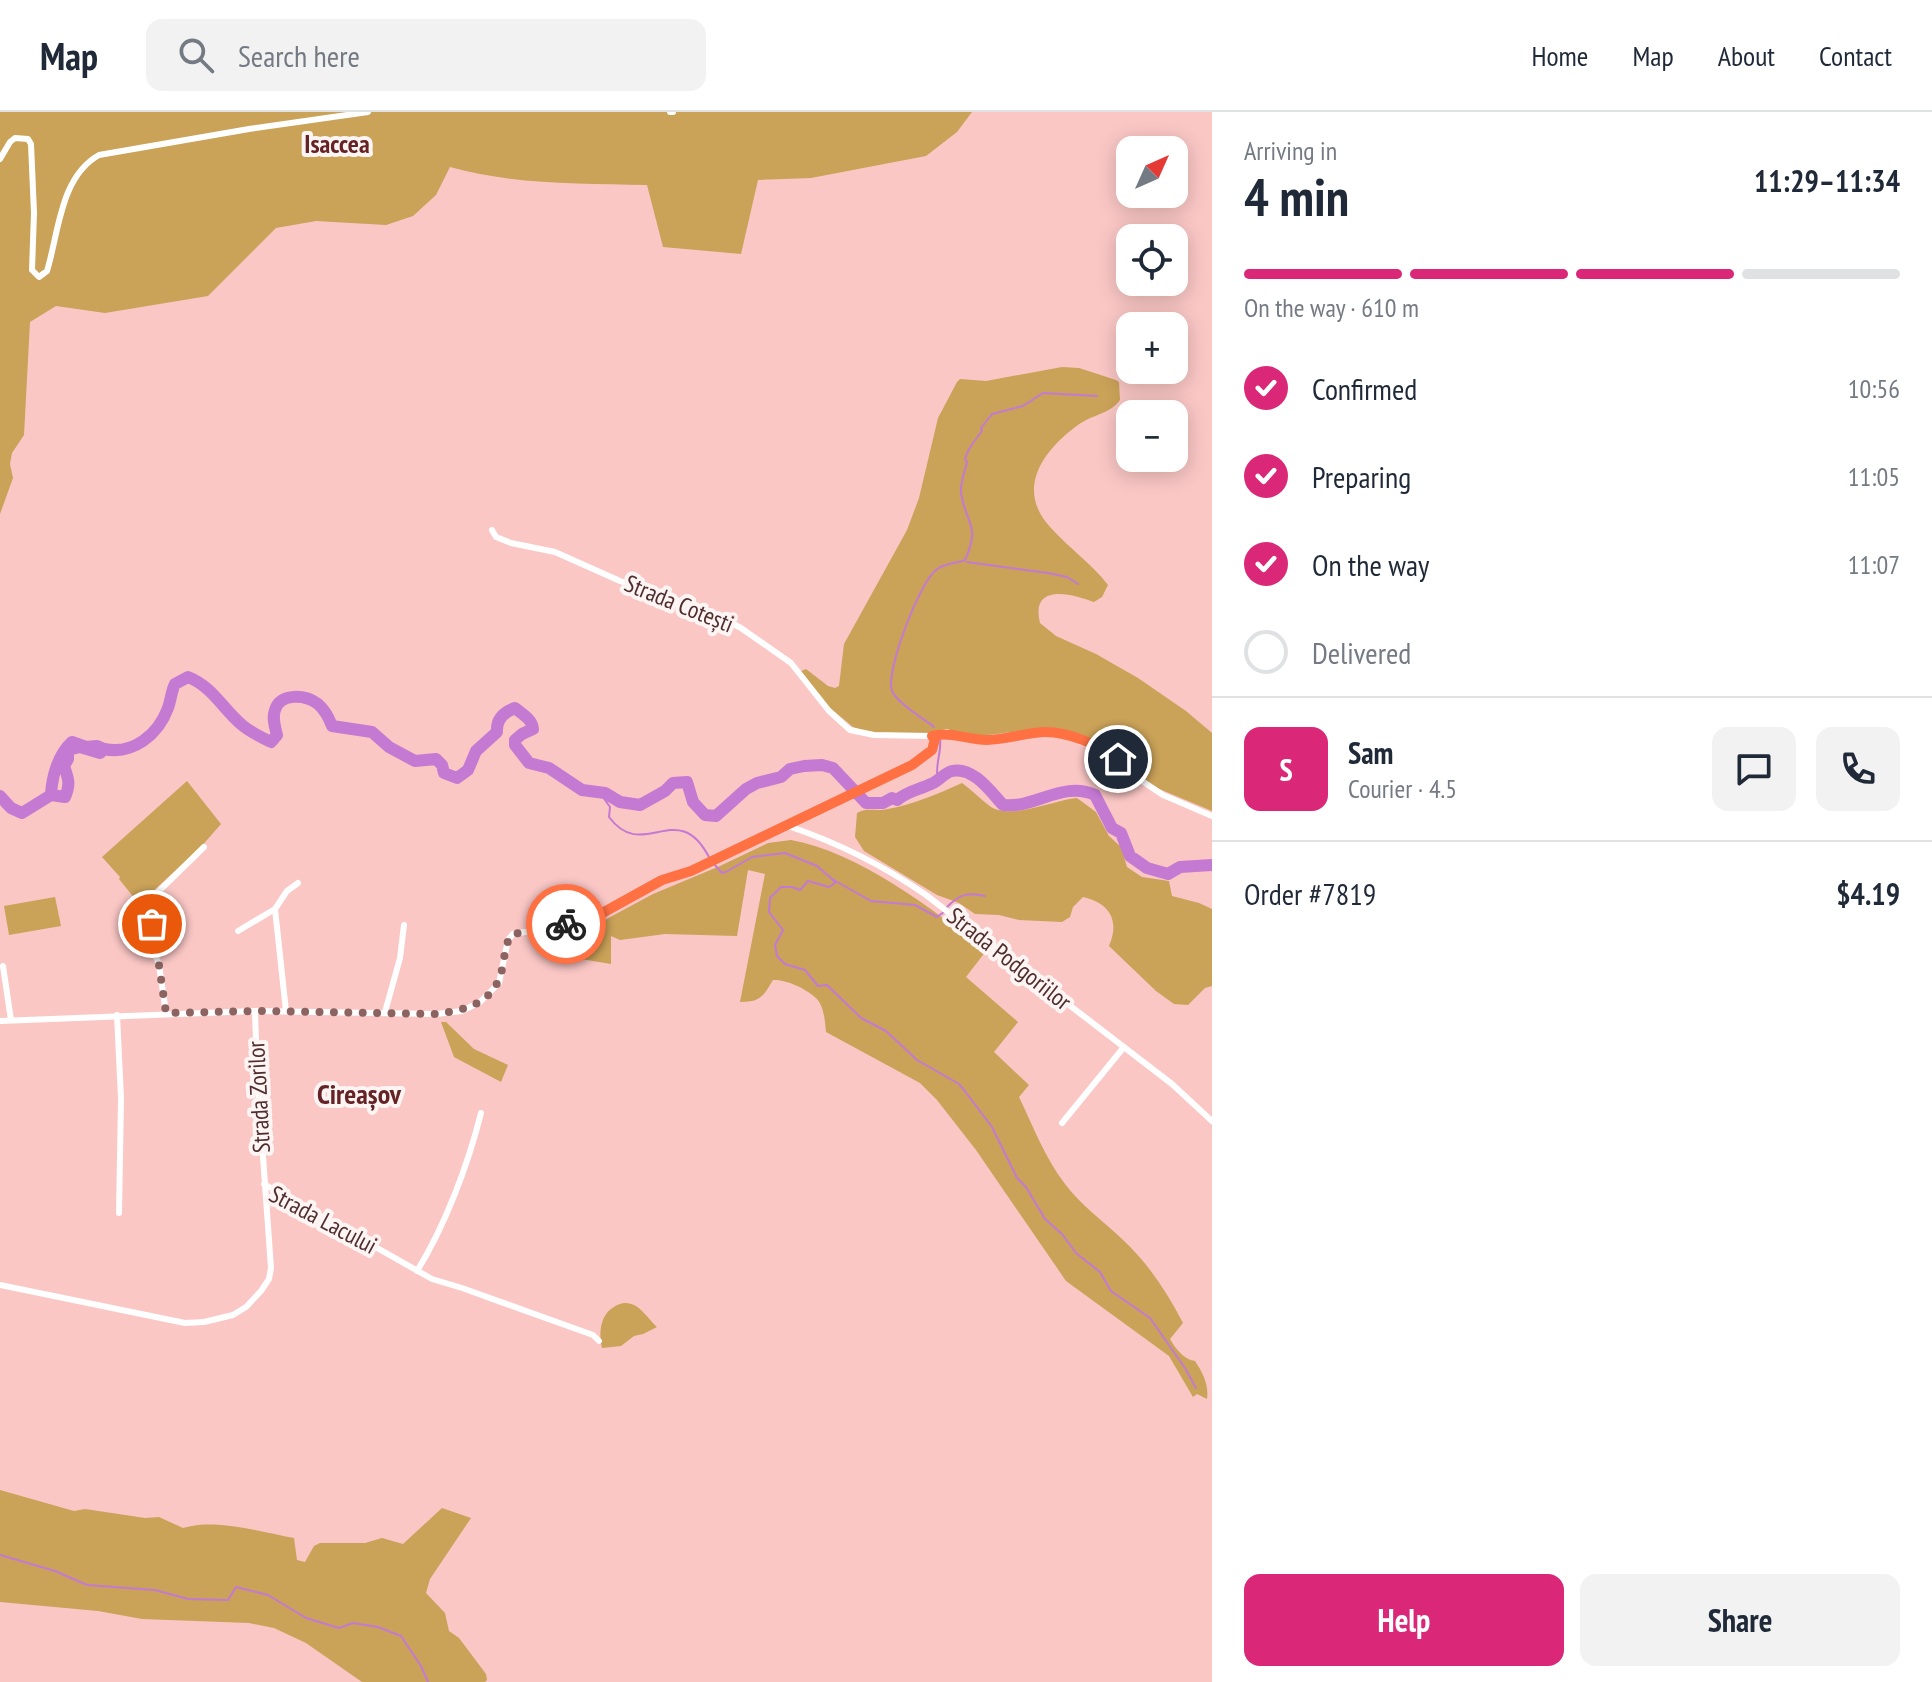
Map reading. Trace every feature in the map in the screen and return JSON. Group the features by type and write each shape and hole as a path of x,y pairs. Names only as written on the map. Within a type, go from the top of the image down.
{"street":[{"path":"0,159 15,138 22,136 31,144 34,213 32,270 39,277 47,271 75,174 99,155 368,112"},
{"name":"Strada Cotești","path":"492,530 496,537 511,543 555,552 620,581 709,611 741,628 791,663 829,711 850,730 874,735 932,736 947,732 963,738 989,740 1058,733 1110,753 1163,795 1212,816"},
{"path":"0,1021 255,1011 436,1014 462,1011 480,1002 499,983 508,940 513,934 586,922 662,880 708,863 912,765 932,750 935,739 932,736"},
{"name":"Strada Podgoriilor","path":"788,826 830,841 906,881 1172,1084 1212,1121"},
{"path":"166,1013 159,965 150,941 158,892 204,847"},
{"path":"238,931 275,909 287,891 298,883"},
{"path":"275,909 286,1011"},
{"path":"385,1012 400,958 404,925"},
{"path":"3,966 11,1020"},
{"name":"Strada Zorilor","path":"255,1011 264,1184"},
{"path":"117,1015 121,1098 119,1213"},
{"path":"1062,1123 1124,1047"},
{"path":"417,1271 434,1240 472,1148 481,1113"},
{"name":"Strada Lacului","path":"264,1184 432,1279 593,1335 599,1341"},
{"name":"Strada Lacului","path":"0,1285 185,1323 233,1315 261,1291 269,1279 271,1268 264,1184"}],"shaded area":[{"path":"0,112 972,112 957,132 926,156 811,178 758,180 741,254 663,247 647,185 523,180 450,167 436,195 413,216 386,225 316,221 276,228 208,296 105,313 56,306 30,322 24,435 12,453 10,464 13,478 0,514"},
{"path":"1062,367 1079,368 1116,380 1116,384 1119,384 1120,400 1065,435 1044,459 1034,486 1040,514 1108,585 1102,597 1094,602 1065,594 1047,596 1041,601 1040,623 1056,636 1138,678 1212,733 1212,811 1152,786 1113,751 1058,730 980,736 944,730 933,733 867,732 853,727 829,707 801,671 806,669 828,686 839,686 844,644 907,530 919,498 938,418 960,379 986,381"},
{"path":"187,781 221,824 200,848 139,904 102,857"},
{"path":"962,783 999,810 1021,810 1077,798 1096,812 1109,836 1121,847 1127,867 1142,877 1169,881 1172,896 1212,909 1212,986 1205,988 1188,1005 1174,1004 1109,946 1113,921 1106,909 1092,900 1083,897 1073,907 1070,917 1062,922 975,914 864,851 855,837 857,813 907,804"},
{"path":"791,840 816,846 868,869 919,901 986,951 966,977 1018,1022 994,1052 1029,1085 1019,1097 1040,1142 1065,1184 1140,1258 1170,1300 1183,1323 1170,1339 1180,1353 1195,1361 1206,1384 1207,1399 1197,1394 1193,1397 1169,1356 1066,1281 976,1150 920,1083 826,1032 819,1002 796,985 773,980 760,997 740,1002 765,874 748,870 737,936 665,934 620,940 611,936 611,964 569,957 568,930 601,922 653,894 768,843"},
{"path":"55,897 61,926 9,935 4,906"},
{"path":"441,1022 446,1022 474,1049 508,1065 501,1082 454,1057"},
{"path":"624,1303 638,1308 657,1327 634,1336 621,1346 602,1348 603,1320 610,1309"},
{"path":"0,1490 74,1511 85,1509 145,1518 159,1517 183,1528 224,1525 294,1538 297,1560 305,1562 314,1546 320,1543 365,1543 382,1538 403,1544 442,1508 471,1518 430,1579 426,1593 445,1613 449,1631 459,1638 486,1674 487,1680 362,1682 306,1643 274,1628 249,1623 142,1619 98,1611 0,1602"}],"waterway":[{"path":"934,727 899,700 892,691 891,681 905,628 921,591 936,570 965,560 970,548 971,525 961,489 968,452 992,414 1023,406 1043,393 1097,396"},
{"path":"967,562 1048,573 1067,577 1078,584"},
{"path":"104,749 72,742 57,766 51,795 65,797 67,792 64,766 68,750 80,747 100,753 104,749 125,749 143,741 164,718 175,684 188,677 211,692 245,728 271,742 277,735 274,716 278,704 288,698 300,697 318,704 332,726 372,732 389,747 415,761 436,759 444,773 457,778 468,770 476,751 497,732 502,717 515,708 527,717 533,729 515,740 515,745 529,763 549,768 582,790 605,793 620,802 640,805 673,783 687,782 693,802 705,815 716,816 757,783 781,777 790,769 822,765 833,768 866,803 883,803 892,798 897,800 934,783 949,772 960,770 981,781 1003,805 1026,803 1072,791 1095,795 1112,828 1121,833 1130,856 1147,868 1168,874 1180,867 1212,865"},
{"path":"938,782 940,738"},
{"path":"600,793 610,807 609,817 622,830 635,834 673,830 686,832 698,841 710,859"},
{"path":"0,796 11,808 22,813 51,795"},
{"path":"714,864 722,873 752,857 785,853 817,866 832,879 871,901 915,905 937,917 944,912"},
{"path":"832,879 835,883 829,887 808,881 800,890 781,887 770,898 769,912 783,930 775,945 777,956 785,964 805,970 818,986 827,985 861,1018 886,1031 917,1060 959,1084 992,1127 1017,1178 1045,1219 1062,1234 1076,1253 1100,1272 1111,1291 1150,1318 1196,1388"},
{"path":"947,907 964,895 985,896"},
{"path":"0,1555 55,1571 87,1585 155,1590 188,1599 228,1600 236,1587 268,1595 306,1618 339,1628 353,1623 378,1627 401,1636 428,1682"}],"way so far":[{"path":"152,924 150,941 159,965 166,1013 436,1014 462,1011 480,1002 499,983 510,936 566,924"}],"district":[{"name":"Isaccea","path":"337,144"},
{"name":"Cireașov","path":"359,1094"}],"route":[{"path":"566,924 586,922 603,915 662,880 691,871 912,765 932,750 935,744 932,736 947,732 963,738 989,740 1058,733 1101,748 1118,759"}]}
